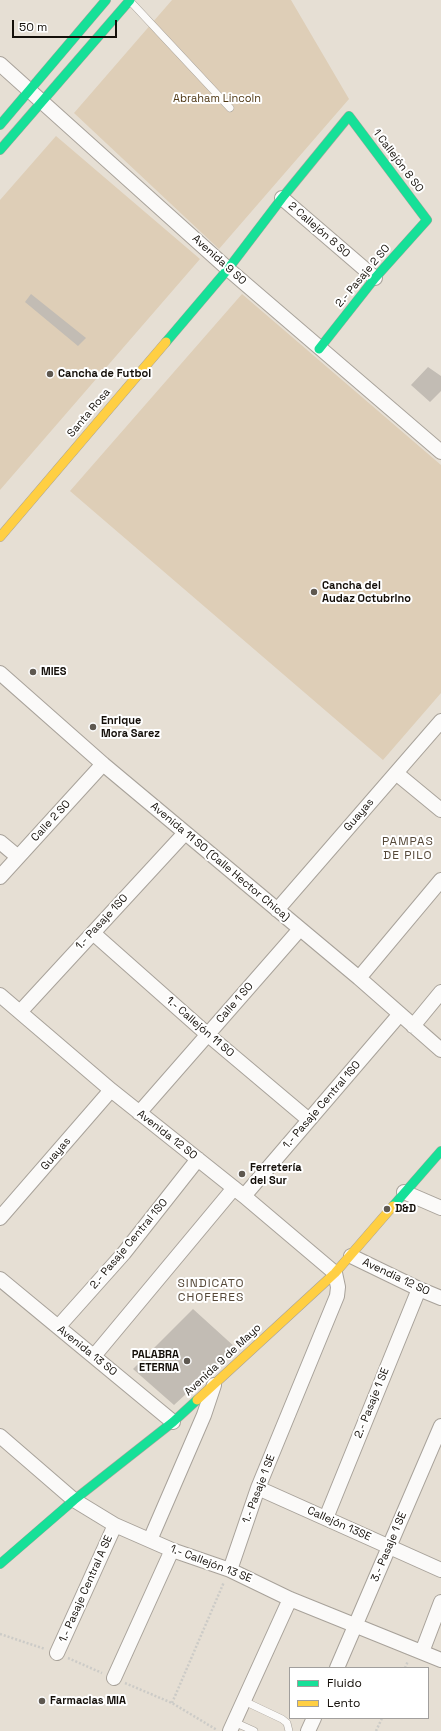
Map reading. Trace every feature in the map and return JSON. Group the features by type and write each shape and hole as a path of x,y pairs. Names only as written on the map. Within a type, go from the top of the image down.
{"street":[{"path":"0,124 106,0"},
{"path":"0,150 130,0"},
{"name":"Avenida 9 SO","path":"0,64 228,269 319,349 441,452"},
{"name":"Santa Rosa","path":"0,537 228,269 282,198 349,116"},
{"name":"1 Callejón 8 SO","path":"349,116 427,220"},
{"name":"2 Callejón 8 SO","path":"282,198 375,278"},
{"name":"2.- Pasaje 2 SO","path":"319,349 375,278 427,220"},
{"name":"Avenida 11 SO (Calle Hector Chica)","path":"0,673 103,764 359,978 441,1050"},
{"name":"Guayas","path":"277,910 441,721"},
{"name":"Calle 2 SO","path":"0,877 103,764"},
{"path":"396,772 441,810"},
{"name":"1.- Pasaje 1SO","path":"20,1012 185,833"},
{"path":"0,842 18,857"},
{"path":"359,978 441,880"},
{"name":"Calle 1 SO","path":"139,1113 300,929"},
{"name":"1.- Callejón 11 SO","path":"93,933 207,1034 309,1120"},
{"path":"413,1026 441,992"},
{"name":"Avenida 12 SO","path":"0,995 111,1090 239,1192 335,1273"},
{"name":"1.- Pasaje Central 1SO","path":"94,1356 239,1192 309,1120 400,1014"},
{"name":"Guayas","path":"0,1218 111,1090"},
{"name":"Avenida 9 de Mayo","path":"0,1564 74,1500 173,1422 335,1273 441,1151"},
{"name":"2.- Pasaje Central 1SO","path":"58,1327 124,1253 198,1159"},
{"path":"404,1192 441,1208"},
{"name":"Avendia 12 SO","path":"351,1256 441,1298"},
{"name":"1.- Pasaje 1 SE","path":"230,1570 258,1488 337,1296 338,1287 335,1273"},
{"name":"Avenida 13 SO","path":"0,1279 173,1422"},
{"name":"2.- Pasaje 1 SE","path":"326,1518 419,1289"},
{"path":"150,1540 204,1415 214,1384"},
{"name":"3.- Pasaje 1 SE","path":"337,1667 441,1426"},
{"name":"1.- Callejón 13 SE","path":"0,1436 74,1500 115,1525 172,1550 230,1570 290,1599 441,1660"},
{"name":"Callejón 13SE","path":"258,1488 441,1570"},
{"name":"1.- Pasaje Central A SE","path":"57,1653 115,1525"},
{"path":"114,1678 172,1550"},
{"path":"232,1726 290,1599"},
{"path":"422,1652 441,1602"},
{"path":"308,1731 314,1719"}],"lane":[{"path":"130,0 230,108"},
{"path":"244,1701 282,1719 287,1723 289,1731"},
{"path":"232,1726 254,1731"}],"path":[{"path":"172,1703 230,1570"},
{"path":"376,1731 382,1719"}],"green space":[{"name":"Abraham Lincoln","path":"172,0 291,0 349,99 219,249 74,113"},
{"name":"Cancha de Futbol","path":"56,136 200,259 0,490 0,200"},
{"name":"Cancha del Audaz Octubrino","path":"242,294 441,465 441,693 383,760 70,491"}],"building":[{"path":"31,294 86,338 78,346 25,302"},
{"path":"428,367 441,376 441,391 430,402 411,385"},
{"name":"PALABRA ETERNA","path":"193,1309 236,1348 174,1405 133,1369"}],"traffic: fast":[{"path":"0,125 106,0"},
{"path":"0,150 130,0"},
{"path":"166,342 228,269 282,198 349,116 427,220 375,278 319,349"},
{"path":"393,1206 441,1151"},
{"path":"0,1564 74,1500 173,1422 197,1400"}],"traffic: slow":[{"path":"0,537 166,342"},
{"path":"197,1400 335,1273 393,1206"}],"place":[{"name":"Cancha de Futbol","path":"50,374"},
{"name":"Cancha del Audaz Octubrino","path":"314,592"},
{"name":"MIES","path":"33,672"},
{"name":"Enrique Mora Sarez","path":"93,727"},
{"name":"Ferretería del Sur","path":"242,1174"},
{"name":"D&D","path":"387,1209"},
{"name":"PALABRA ETERNA","path":"187,1361"},
{"name":"Farmacias MIA","path":"42,1701"}],"district":[{"name":"PAMPAS DE PILO","path":"408,849"},
{"name":"SINDICATO CHOFERES","path":"211,1291"}]}
